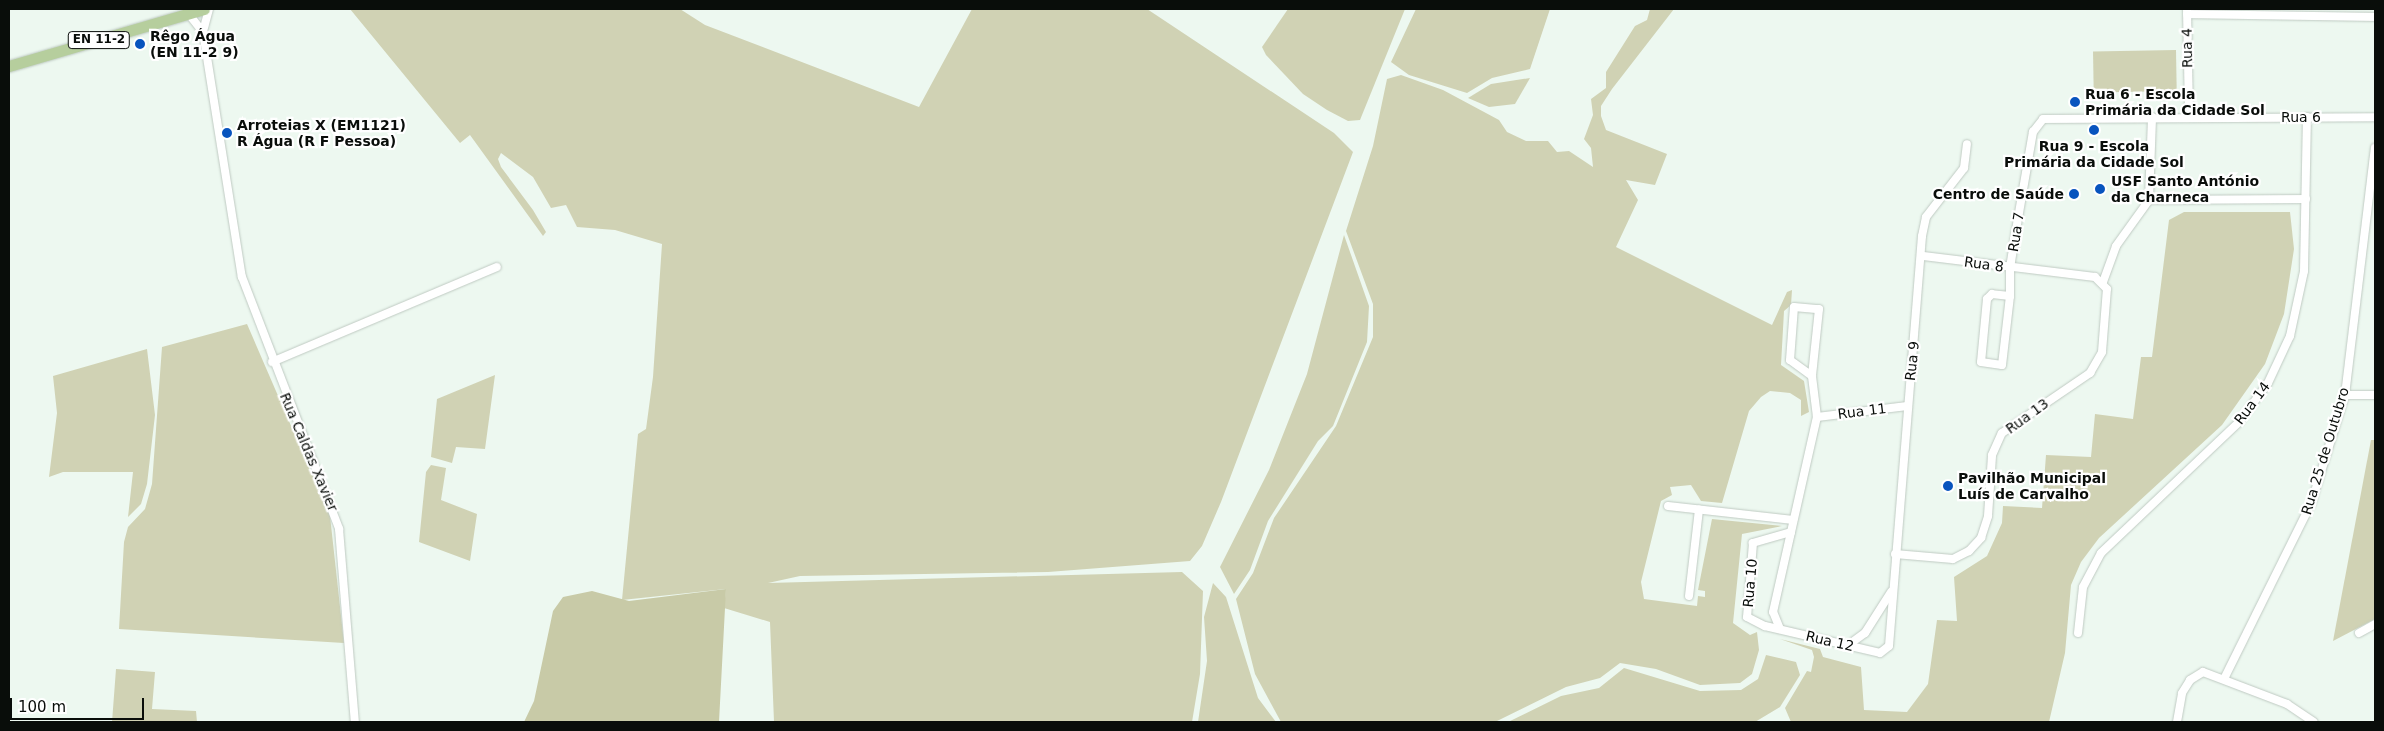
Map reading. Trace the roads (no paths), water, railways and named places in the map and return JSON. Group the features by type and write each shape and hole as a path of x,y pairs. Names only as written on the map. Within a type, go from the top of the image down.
{"main road":[{"name":"EN 11-2","path":"9,66 200,10"}],"street":[{"path":"200,10 203,32"},
{"path":"200,10 203,32"},
{"path":"2187,12 2283,12 2375,17"},
{"name":"Rua 4","path":"2187,12 2189,117"},
{"name":"Rua Caldas Xavier","path":"203,32 242,277 272,362 339,529 355,722"},
{"name":"Rua 6","path":"2048,117 2375,117"},
{"name":"Rua 7","path":"2010,296 1992,294 1987,299 1981,362 2002,365 2010,296 2010,268 2033,132 2048,117"},
{"path":"2103,282 2116,246 2149,200 2152,117"},
{"name":"Rua 14","path":"2078,633 2083,587 2101,553 2240,421 2268,383 2290,336 2300,297 2306,199 2307,117"},
{"name":"Rua 9","path":"1880,653 1889,646 1907,406 1926,217 1964,168 1967,144"},
{"name":"Rua 25 de Outubro","path":"2224,677 2311,504 2345,395 2375,148"},
{"path":"2149,200 2306,199"},
{"name":"Rua 8","path":"1923,256 2096,277 2103,282"},
{"path":"272,362 497,267"},
{"name":"Rua 13","path":"1895,554 1953,559 1969,551 1982,538 1988,516 1992,455 2002,433 2097,364 2108,289 2103,282"},
{"name":"Rua 10","path":"1780,629 1773,612 1817,417 1812,376 1818,309 1794,307 1790,360 1812,376"},
{"path":"2345,395 2375,395"},
{"name":"Rua 11","path":"1817,417 1907,406"},
{"path":"1668,506 1794,520"},
{"path":"1689,596 1699,510"},
{"name":"Rua 10","path":"1780,629 1747,617 1753,543 1791,532"},
{"name":"Rua 9","path":"1847,646 1865,633 1892,590"},
{"path":"2358,633 2375,624"},
{"name":"Rua 12","path":"1780,629 1880,653"},
{"path":"2177,722 2182,693 2190,680 2203,672 2224,677 2287,704 2314,722"}],"place":[{"name":"Rêgo Água (EN 11-2 9)","path":"140,44"},
{"name":"Rua 6 - Escola Primária da Cidade Sol","path":"2075,102"},
{"name":"Rua 9 - Escola Primária da Cidade Sol","path":"2094,130"},
{"name":"Arroteias X (EM1121) R Água (R F Pessoa)","path":"227,133"},
{"name":"USF Santo António da Charneca","path":"2100,189"},
{"name":"Centro de Saúde","path":"2074,194"},
{"name":"Pavilhão Municipal Luís de Carvalho","path":"1948,486"}]}
